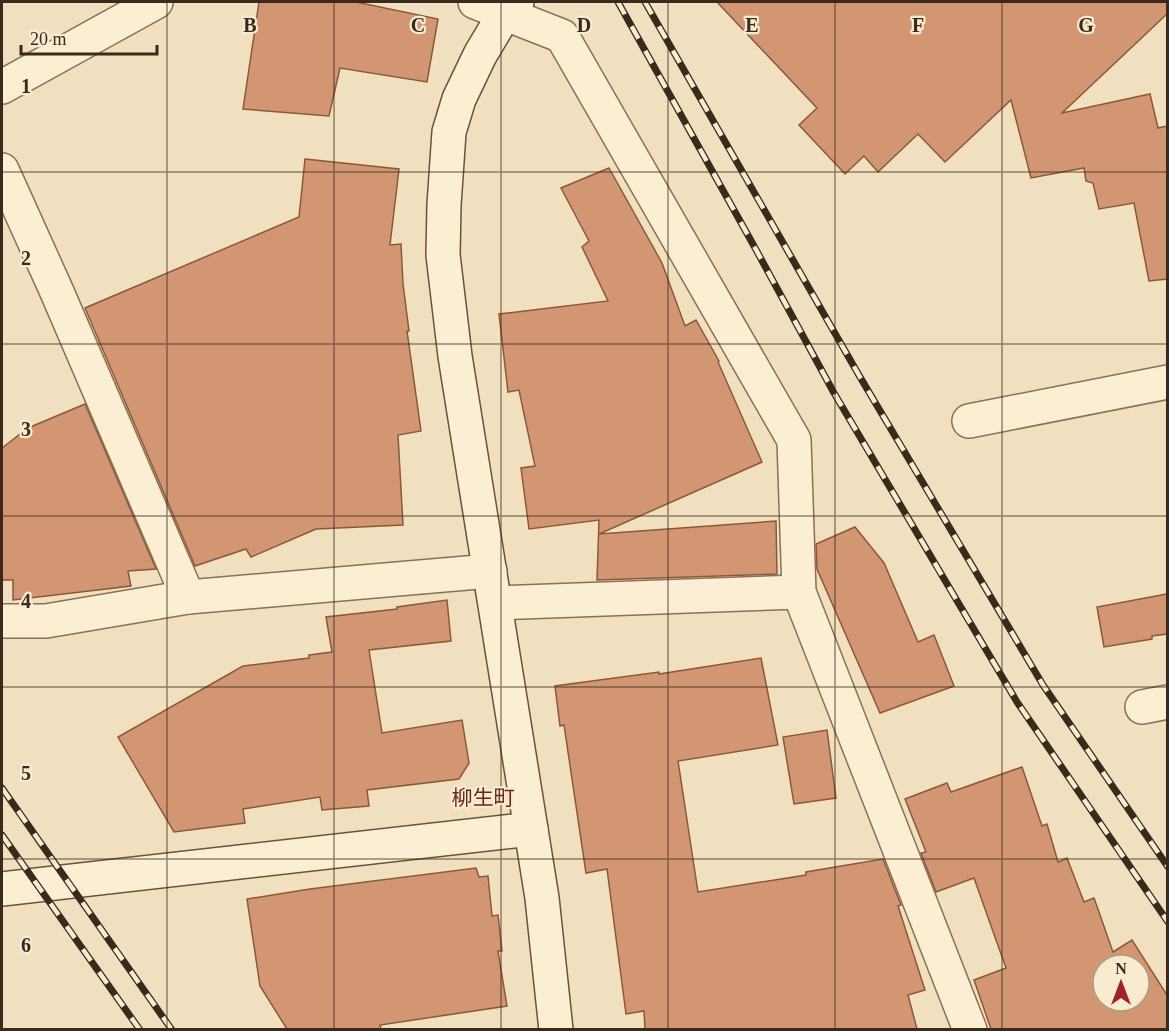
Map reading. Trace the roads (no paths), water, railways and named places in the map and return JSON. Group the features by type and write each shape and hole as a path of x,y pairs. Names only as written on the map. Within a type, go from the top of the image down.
{"street":[{"path":"2,87 156,2"},
{"path":"556,1029 543,898 455,356 443,255 449,132 459,99 480,55 499,5 562,36 794,440 799,592 969,1029"},
{"path":"2,170 188,597"},
{"path":"969,421 1167,382"},
{"path":"2,621 46,621 188,597 490,571"},
{"path":"495,603 799,592"},
{"path":"2,889 531,829"}],"railway":[{"path":"618,2 834,393 1017,702 1168,922"},
{"path":"645,2 860,377 1043,685 1168,867"},
{"path":"2,788 172,1030"},
{"path":"2,835 140,1030"}],"district":[{"name":"柳生町","path":"483,798"}]}
